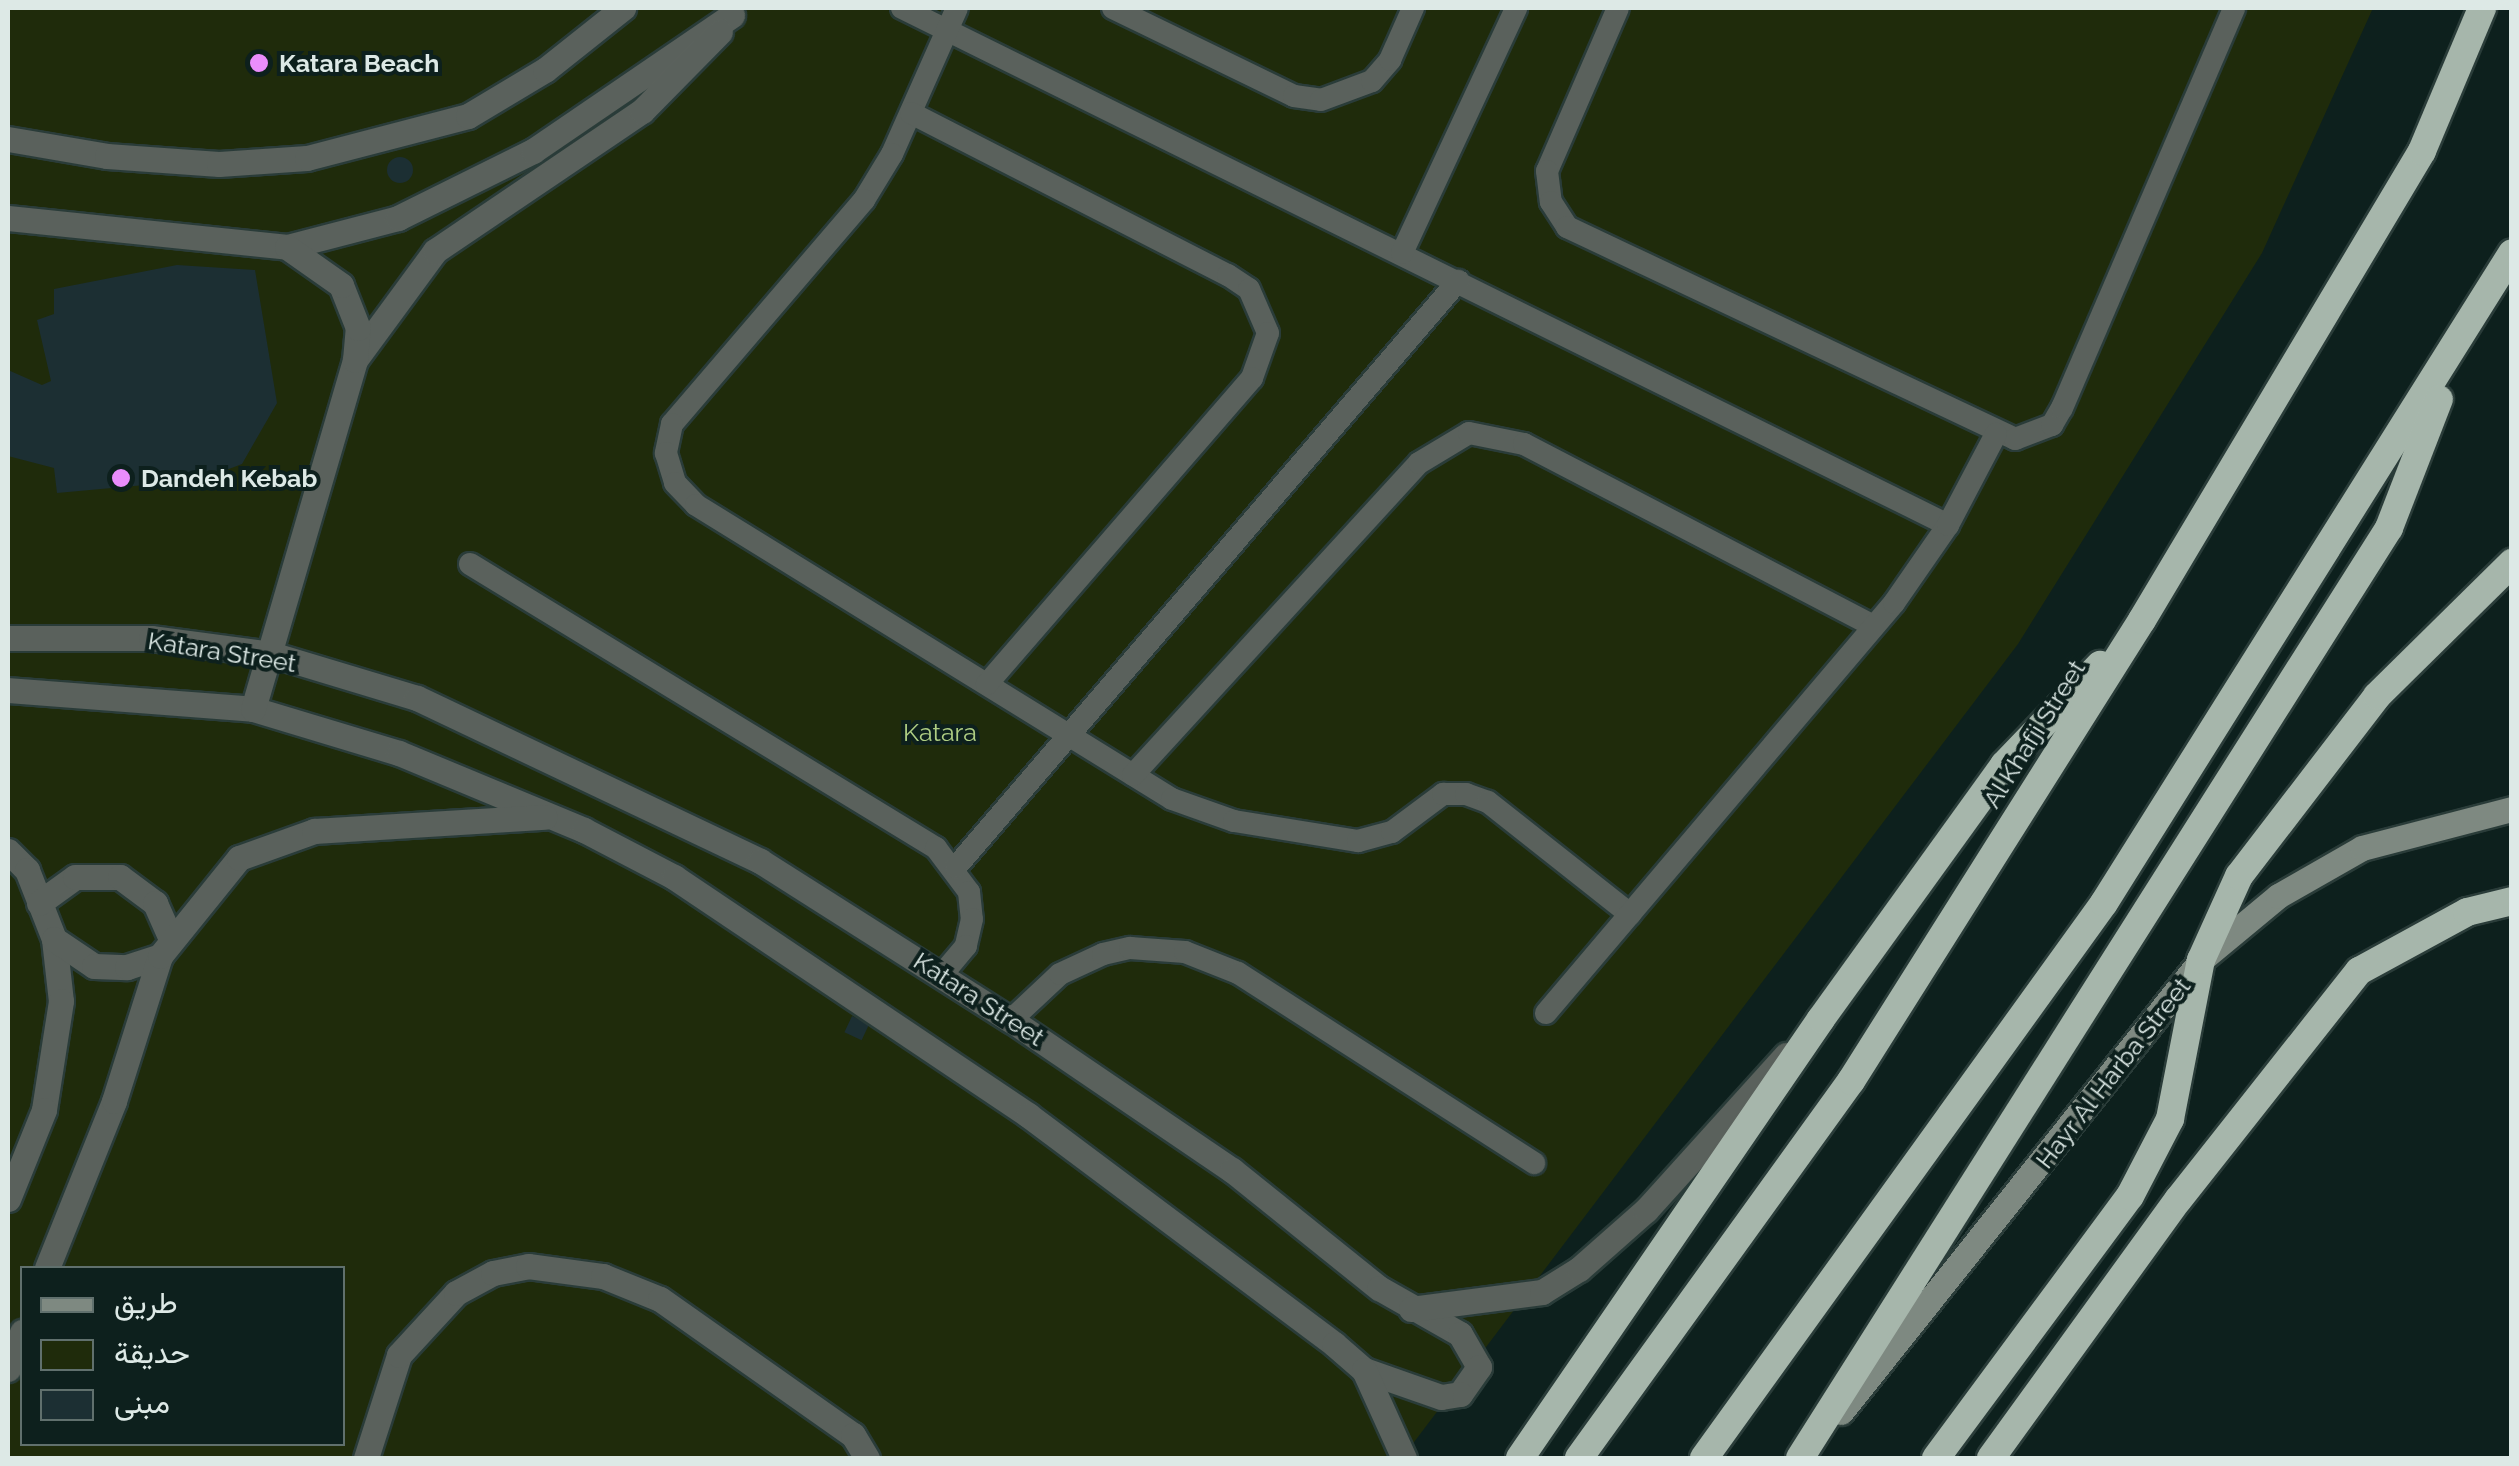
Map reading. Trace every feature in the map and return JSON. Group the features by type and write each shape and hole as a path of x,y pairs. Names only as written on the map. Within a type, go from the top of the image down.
{"highway":[{"name":"Al Khafji Street","path":"1579,1458 1850,1080 2142,620 2422,151 2482,8"},
{"path":"1704,1458 2104,902 2462,342 2512,254"},
{"path":"1802,1458 2389,528 2462,342"},
{"path":"1936,1458 2130,1196 2170,1119 2201,960 2239,876 2330,750 2512,563"},
{"path":"1520,1458 1820,1019 2004,766 2142,620"},
{"path":"1991,1458 2178,1200 2359,971 2466,912 2512,901"}],"main road":[{"name":"Hayr Al Harba Street","path":"1802,1458 2201,960 2278,896 2362,848 2512,810"}],"street":[{"path":"8,139 107,156 218,164 306,158 468,116 544,70 623,8"},
{"path":"287,247 398,218 533,151 734,11"},
{"path":"355,360 436,251 642,111 708,49 734,11"},
{"path":"8,218 287,247 314,260 340,285 358,328 355,360 253,709"},
{"name":"Katara Street","path":"8,638 151,638 271,654 417,698 536,750 760,861 1012,1020 1232,1170 1411,1308 1460,1334 1479,1367 1472,1383 1460,1394 1440,1398 1364,1370 1028,1114 674,877 552,816 399,753 253,709 8,690"},
{"path":"48,1266 114,1101 165,946 240,858 314,831 552,816"},
{"path":"8,851 27,870 54,940 61,1001 57,1054 44,1110 8,1199"},
{"path":"39,902 75,877 120,877 155,904 165,946"},
{"path":"54,940 80,960 110,968 165,946"},
{"path":"1411,1308 1542,1292 1579,1269 1646,1210 1820,1019"},
{"path":"366,1458 400,1355 456,1293 493,1273 528,1266 602,1276 660,1298 853,1435 867,1458"},
{"path":"8,1369 20,1337"},
{"name":"Katara Street","path":"1364,1370 1404,1458"}],"lane":[{"path":"902,8 1948,525"},
{"path":"957,8 911,112 864,200 672,424 666,453 675,483 696,505 1134,775 1202,812 1358,841 1392,832 1443,794 1466,794 1488,802 1630,914"},
{"path":"1113,8 1294,96 1321,100 1372,81 1390,60 1413,8"},
{"path":"1402,254 1516,8"},
{"path":"1618,8 1547,171 1551,202 1568,227 1996,434 2035,436 2062,408 2234,8"},
{"path":"911,112 1228,275 1248,288 1268,333 1252,378 987,684"},
{"path":"956,867 1065,733 1458,281"},
{"path":"1134,775 1418,463 1469,433 1524,444 1874,626"},
{"path":"1546,1013 1874,626 1948,525 1996,434"},
{"path":"470,564 936,848 956,867 972,919 966,946 942,975"},
{"path":"1012,1020 1060,974 1092,958 1130,948 1185,952 1238,973 1534,1163"}],"green space":[{"name":"Katara","path":"8,8 2373,8 2262,253 2018,644 1402,1458 8,1458"}],"building":[{"path":"400,157 409,161 413,170 409,179 400,183 391,179 387,170 391,161"},
{"path":"177,265 255,270 277,403 242,464 200,480 57,493 54,468 8,456 8,370 42,385 51,381 37,320 54,314 54,289"},
{"path":"852,1016 869,1024 862,1040 844,1032"}],"place":[{"name":"Katara Beach","path":"259,63"},
{"name":"Dandeh Kebab","path":"121,478"}]}
